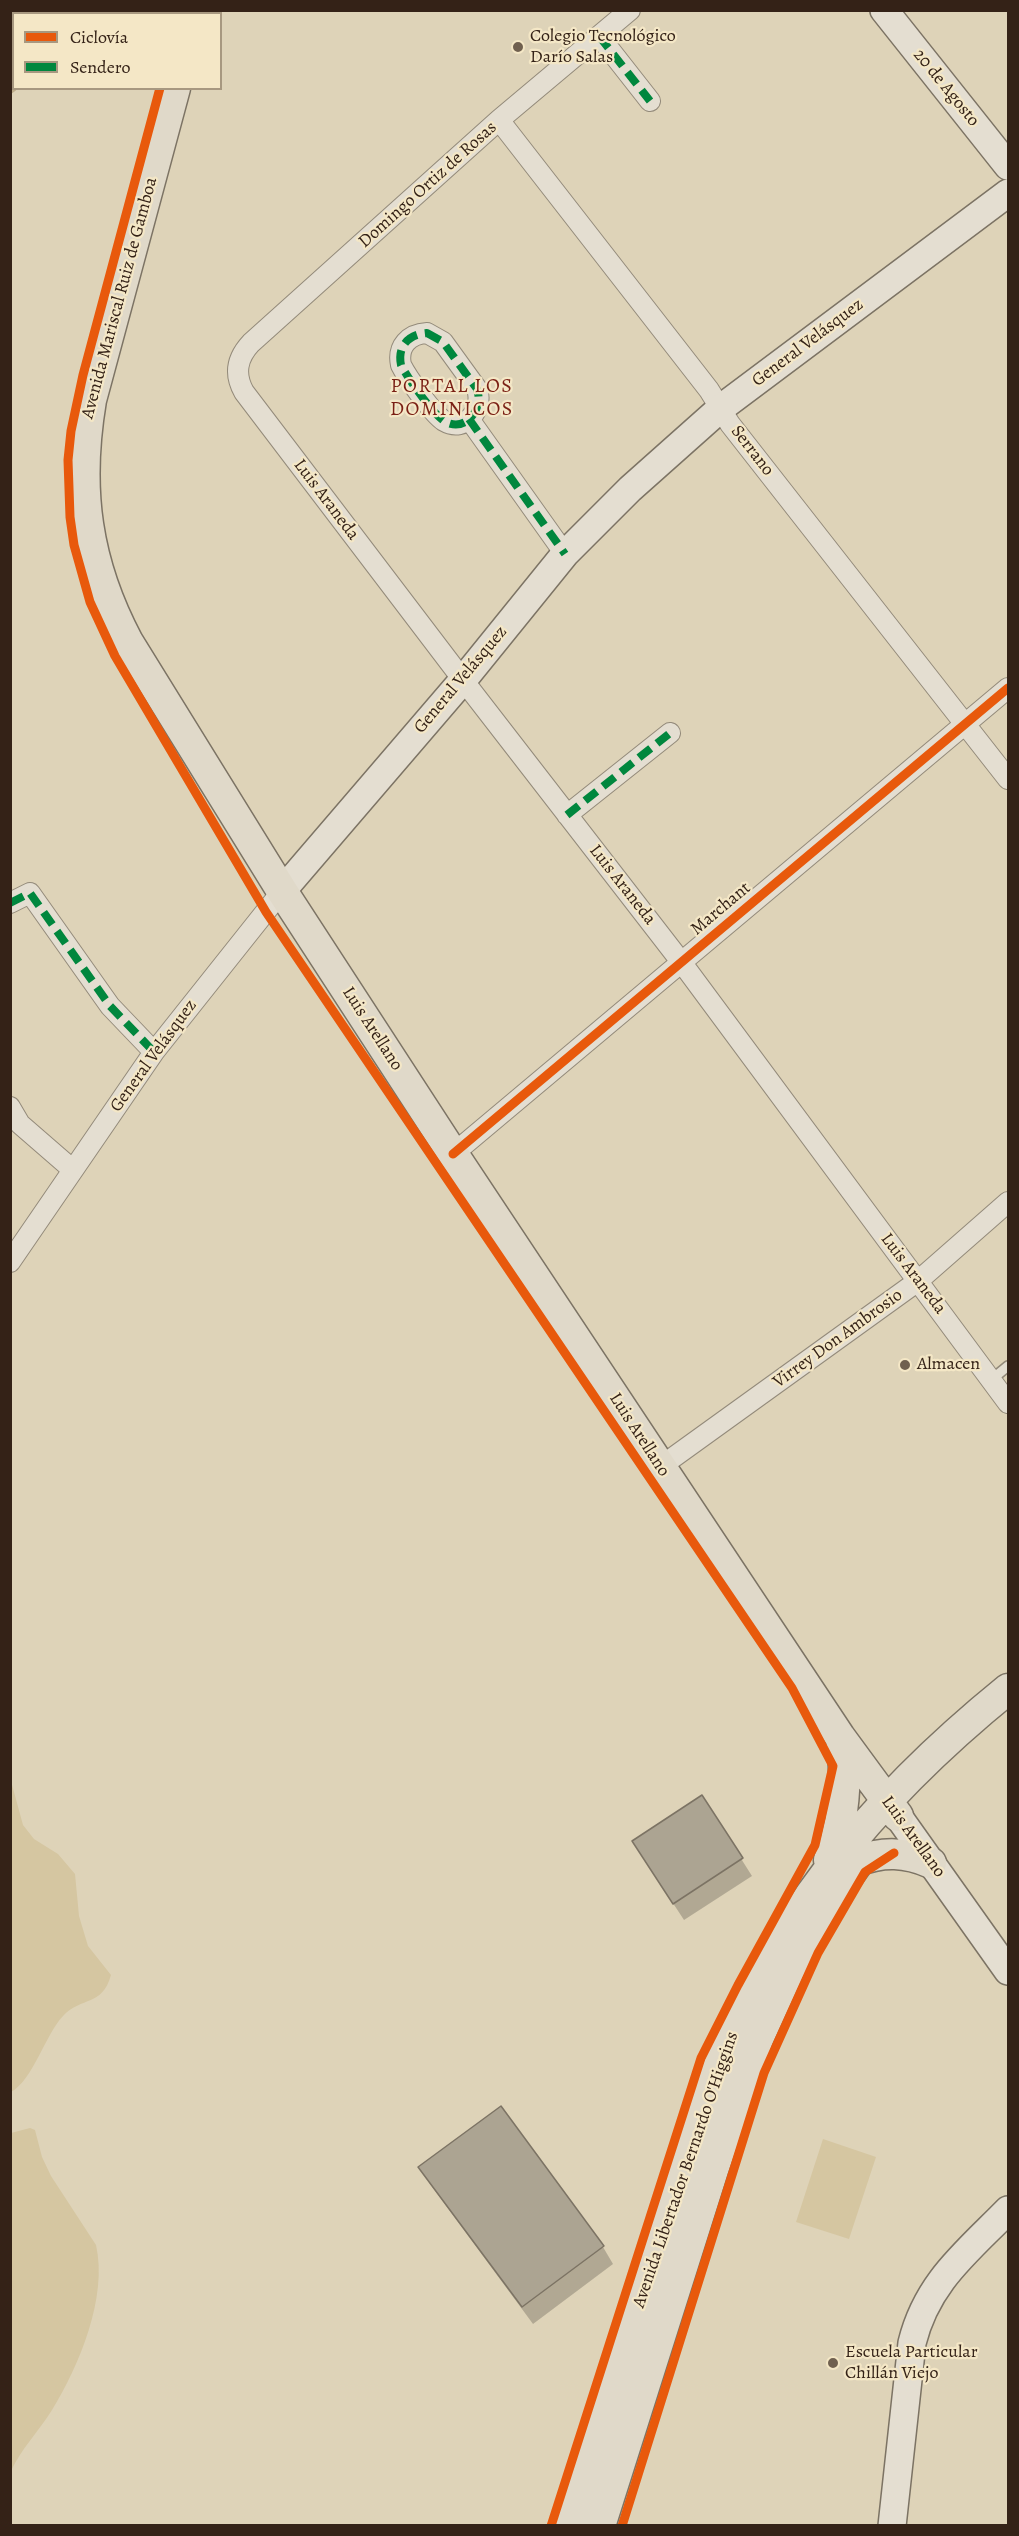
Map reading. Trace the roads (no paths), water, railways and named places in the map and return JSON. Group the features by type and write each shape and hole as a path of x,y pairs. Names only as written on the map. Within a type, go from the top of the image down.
{"main road":[{"name":"Avenida Mariscal Ruiz de Gamboa","path":"174,90 91,400 84,456 85,512 96,567 115,618 282,891"},
{"name":"Luis Arellano","path":"282,891 660,1467 840,1737 892,1808"},
{"name":"Avenida Libertador Bernardo O'Higgins","path":"600,2526 714,2167 758,2039 790,1969 820,1917 892,1808 935,1754 1008,1689"},
{"name":"Avenida Libertador Bernardo O'Higgins","path":"570,2526 682,2170 723,2051 751,1990 773,1950 817,1884 892,1808 1008,1714"},
{"path":"817,1884 834,1845 844,1804 844,1759 840,1737"},
{"path":"858,1861 880,1854 894,1853 918,1857 931,1863"}],"street":[{"name":"Domingo Ortiz de Rosas","path":"238,368 244,351 251,344 499,120 630,10"},
{"name":"20 de Agosto","path":"884,10 1008,166"},
{"path":"599,36 650,101"},
{"name":"Serrano","path":"499,120 710,390 730,424 1008,779"},
{"name":"General Velásquez","path":"10,1262 154,1052 282,891 463,680 565,554 630,489 721,408 1008,193"},
{"path":"427,333 443,342 479,395 478,407 469,419 455,424 443,420 404,370 400,353 409,338 427,333"},
{"name":"Luis Araneda","path":"238,368 238,377 244,392 682,963 1008,1403"},
{"path":"469,419 565,554"},
{"name":"Marchant","path":"453,1154 1008,688"},
{"path":"567,815 670,733"},
{"path":"10,903 30,893 110,1006 154,1052"},
{"path":"10,1107 20,1125 73,1170"},
{"name":"Virrey Don Ambrosio","path":"660,1467 918,1281 1008,1202"},
{"name":"Luis Arellano","path":"892,1808 1008,1971"},
{"path":"892,2526 912,2343 917,2324 924,2306 941,2279 1008,2210"}],"lane":[{"path":"991,1380 1008,1366"}],"place":[{"name":"Colegio Tecnológico Darío Salas","path":"518,47"},
{"name":"Almacen","path":"905,1365"},
{"name":"Escuela Particular Chillán Viejo","path":"833,2363"}],"district":[{"name":"PORTAL LOS DOMINICOS","path":"452,398"}]}
